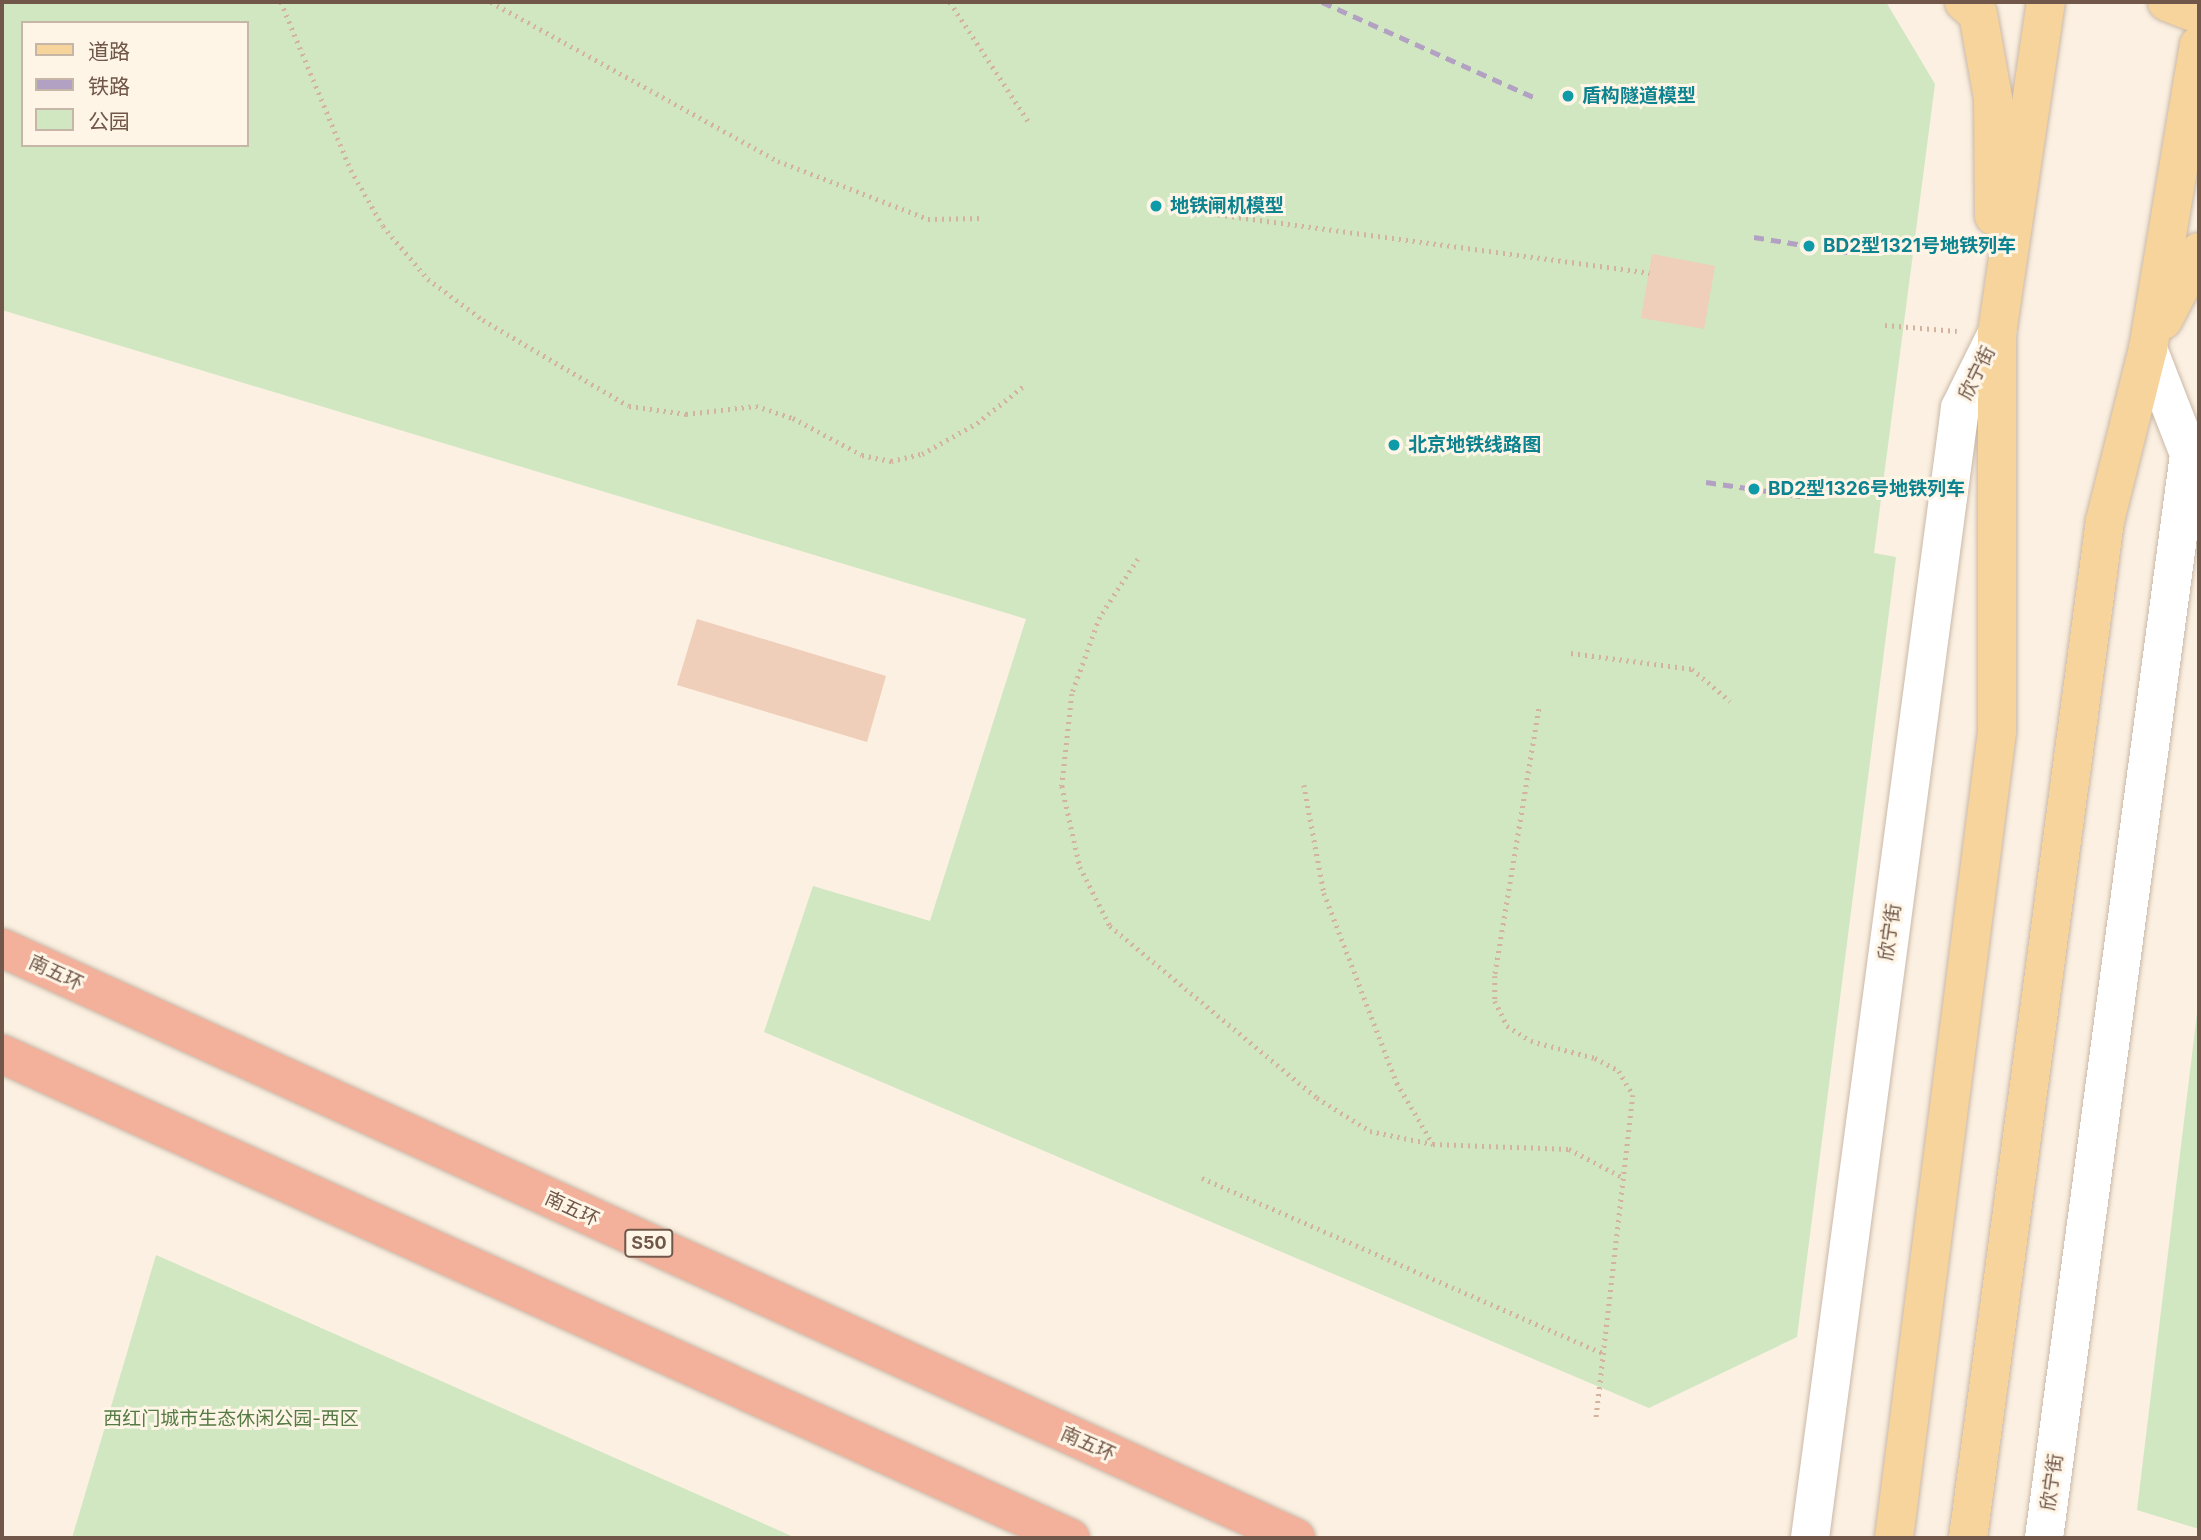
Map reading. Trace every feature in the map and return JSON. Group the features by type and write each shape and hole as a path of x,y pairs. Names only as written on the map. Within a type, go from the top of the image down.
{"highway":[{"name":"南五环","path":"2,948 1296,1538"},
{"path":"2,1054 1070,1538"}],"main road":[{"path":"1964,2 1978,14 1993,98 1997,333"},
{"name":"欣宁街","path":"1894,1538 1997,732 1997,333 2046,2"},
{"path":"2166,2 2199,14"},
{"path":"1968,1538 2105,521 2148,349 2199,45"},
{"path":"2148,349 2199,252"}],"street":[{"name":"欣宁街","path":"1810,1538 1960,408 1997,333"},
{"name":"欣宁街","path":"2044,1538 2189,454 2148,349"}],"path":[{"path":"281,2 351,170 383,226 428,279 493,327 629,406 687,414 756,406 793,418 862,455 891,461 922,454 966,429 1025,385"},
{"path":"491,2 778,161 866,199 928,219 984,218"},
{"path":"950,2 1030,124"},
{"path":"1156,206 1649,274"},
{"path":"1885,325 1997,333"},
{"path":"1138,559 1100,617 1072,694 1062,786 1080,867 1110,926 1317,1098 1370,1131 1433,1144 1569,1149 1624,1178"},
{"path":"1571,653 1692,669 1730,701"},
{"path":"1539,709 1495,976 1495,1001 1507,1026 1531,1041 1595,1059 1619,1071 1633,1095 1596,1422"},
{"path":"1304,785 1324,893 1397,1083 1433,1144"},
{"path":"1202,1178 1604,1353"}],"green space":[{"path":"2,2 1886,2 1935,84 1874,553 1896,557 1797,1337 1649,1408 764,1032 813,886 930,921 1026,619 2,310"},
{"path":"2199,997 2199,1529 2137,1510"},
{"name":"西红门城市生态休闲公园-西区","path":"156,1255 796,1538 72,1538"}],"building":[{"path":"1652,254 1715,266 1704,329 1641,318"},
{"path":"697,619 886,676 867,742 677,685"}],"railway":[{"path":"1322,2 1538,99"},
{"path":"1754,237 1853,253"},
{"path":"1706,482 1808,497"}],"place":[{"name":"盾构隧道模型","path":"1568,96"},
{"name":"地铁闸机模型","path":"1156,206"},
{"name":"BD2型1321号地铁列车","path":"1809,246"},
{"name":"北京地铁线路图","path":"1394,445"},
{"name":"BD2型1326号地铁列车","path":"1754,489"}]}
